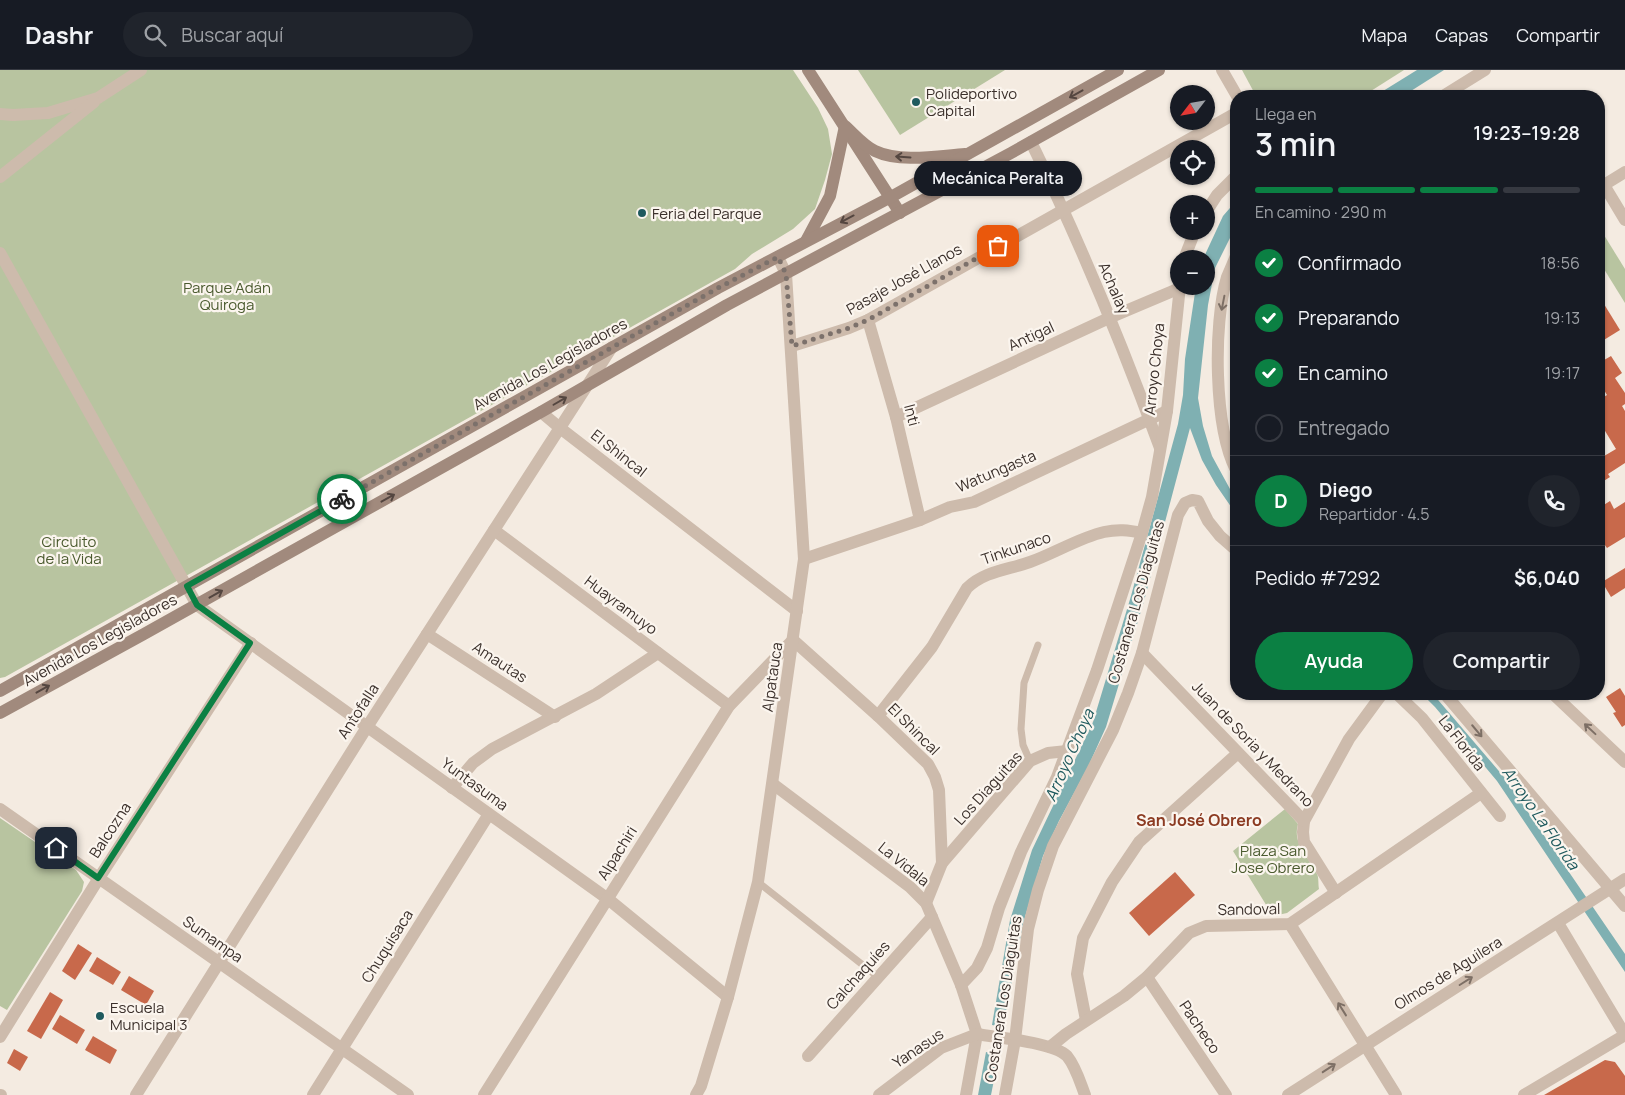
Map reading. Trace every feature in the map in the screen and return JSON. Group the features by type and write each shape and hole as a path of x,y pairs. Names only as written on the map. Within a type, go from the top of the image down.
{"main road":[{"path":"808,70 900,213"},
{"name":"Avenida Los Legisladores","path":"0,691 612,347 970,154 1118,70"},
{"name":"Avenida Los Legisladores","path":"0,712 197,605 727,305 1031,142 1159,70"},
{"path":"845,126 874,151 890,156 918,158 970,154"},
{"path":"806,241 830,196 845,126"}],"street":[{"path":"0,177 98,98 141,70"},
{"path":"1222,70 1234,90"},
{"path":"1453,90 1485,70"},
{"path":"0,114 48,113 98,98"},
{"name":"Pasaje José Llanos","path":"792,346 868,320 1230,116"},
{"name":"Achalay","path":"1031,142 1064,209 1161,450"},
{"path":"1605,184 1625,172"},
{"path":"1215,198 1230,182"},
{"path":"1605,192 1625,220"},
{"path":"0,253 197,605"},
{"name":"Alpatauca","path":"696,1095 701,1086 728,996 758,882 804,559 786,274 778,257"},
{"path":"1230,271 1220,315 1218,367 1220,405 1225,439 1230,453"},
{"name":"Antigal","path":"896,417 1170,291"},
{"name":"Arroyo Choya","path":"961,985 977,968 987,948 999,908 1021,852 1057,778 1097,670 1142,533 1161,450 1179,295"},
{"name":"Inti","path":"868,320 896,417 920,520"},
{"name":"Antofalla","path":"136,1095 367,727 612,347"},
{"name":"Watungasta","path":"804,559 920,520 950,507 974,502 1167,411"},
{"name":"El Shincal","path":"541,412 797,611"},
{"name":"Costanera Los Diaguitas","path":"1005,1095 1008,1039 1028,929 1038,890 1053,846 1113,730 1142,653 1178,515 1184,503 1192,500 1198,501 1208,521 1230,545"},
{"name":"Tinkunaco","path":"878,716 932,647 963,594 975,580 990,573 1029,562 1102,532 1121,529 1142,533"},
{"name":"Huayramuyo","path":"494,530 729,706"},
{"name":"Yuntasuma","path":"197,605 608,899 728,996"},
{"name":"Amautas","path":"428,634 555,717"},
{"name":"El Shincal","path":"793,640 878,716 928,764 935,777 938,790 942,863 926,903"},
{"name":"Alpachiri","path":"484,1095 729,706 793,640"},
{"name":"Balcozna","path":"0,1037 98,878 250,643"},
{"path":"452,788 473,763 492,748 555,717 596,694 658,653"},
{"name":"Juan de Soria y Medrano","path":"1142,653 1304,821 1304,842 1336,893"},
{"path":"1304,821 1349,739 1378,700"},
{"name":"La Florida","path":"1403,700 1422,718 1500,816"},
{"path":"1450,700 1597,874 1606,891 1625,906"},
{"path":"1559,700 1625,762"},
{"name":"Los Diaguitas","path":"942,863 1030,762 1048,753 1067,751"},
{"path":"1086,1020 1077,974 1083,938 1112,882 1139,842 1238,753"},
{"name":"La Vidala","path":"773,784 910,887 926,903 982,1035"},
{"name":"Sandoval","path":"1050,1047 1086,1020 1124,996 1147,977 1190,933 1206,926 1290,924 1481,794"},
{"name":"Sumampa","path":"0,809 408,1095"},
{"name":"Chuquisaca","path":"313,1095 490,814"},
{"name":"Olmos de Aguilera","path":"1288,1095 1625,879"},
{"name":"Calchaquíes","path":"808,1056 932,917"},
{"path":"1524,1095 1625,1035 1558,923"},
{"path":"1290,924 1396,1095"},
{"name":"Pacheco","path":"1147,977 1226,1095"},
{"path":"966,1095 982,1035 1050,1047 1066,1055 1074,1067 1085,1095"},
{"name":"Yanasus","path":"879,1095 941,1048 982,1035"}],"lane":[{"path":"1030,762 1023,745 1020,729 1024,683 1038,645"},
{"path":"758,882 878,976"}],"green space":[{"name":"Parque Adán Quiroga","path":"0,70 793,70 818,108 828,129 832,154 815,209 793,229 752,254 735,269 5,677 0,678"},
{"name":"Polideportivo Capital","path":"858,70 1005,70 900,135"},
{"path":"1242,70 1404,70 1372,90 1253,90"},
{"path":"1605,237 1625,269 1625,303 1605,271"},
{"name":"Plaza San Jose Obrero","path":"1285,809 1298,824 1297,838 1317,874 1319,889 1287,913 1273,916 1233,851"},
{"path":"0,818 76,870 84,882 82,891 7,1010 0,1006"}],"water":[{"path":"1417,70 1444,70 1412,90 1385,90"},
{"path":"1230,208 1230,238 1215,268 1215,250 1207,250 1212,240 1215,240 1215,233 1223,216"},
{"path":"1195,295 1210,295 1198,398 1203,426 1212,456 1230,489 1230,505 1202,460 1190,428 1144,601 1106,727 1043,856 1023,924 1003,1027 992,1025 1010,920 1032,850 1093,722 1131,596 1178,424 1183,395 1185,359"},
{"path":"1428,700 1438,700 1504,777 1625,954 1625,972 1497,781"},
{"path":"986,1052 999,1055 991,1095 978,1095"}],"building":[{"path":"1605,306 1620,330 1605,339"},
{"path":"1611,356 1622,373 1615,378 1625,393 1625,404 1622,406 1625,411 1625,463 1608,474 1610,477 1605,480 1605,455 1616,449 1605,431 1605,396 1607,395 1605,392 1605,360"},
{"path":"1610,501 1614,509 1625,502 1625,537 1607,548 1605,545 1605,504"},
{"path":"1625,568 1625,588 1611,597 1605,587 1605,580"},
{"path":"1620,688 1625,696 1625,725 1622,727 1613,713 1616,712 1606,697"},
{"path":"1175,872 1195,895 1149,936 1129,913"},
{"path":"78,944 92,953 75,980 62,971"},
{"path":"97,957 121,972 113,985 89,971"},
{"path":"129,976 154,991 146,1005 121,990"},
{"path":"50,992 63,1000 41,1039 27,1031"},
{"path":"60,1015 85,1030 77,1044 52,1029"},
{"path":"93,1036 117,1050 110,1064 85,1050"},
{"path":"14,1049 28,1057 20,1071 7,1063"},
{"path":"1605,1060 1615,1062 1625,1076 1625,1095 1544,1095"}],"waterway":[{"name":"Arroyo Choya","path":"991,1059 998,1023"}],"way so far":[{"path":"342,499 718,288 778,257 786,274 792,346 868,320 998,246"}],"place":[{"name":"Polideportivo Capital","path":"916,102"},
{"name":"Feria del Parque","path":"642,213"},
{"name":"Mecánica Peralta","path":"998,246"},
{"name":"Escuela Municipal 3","path":"100,1016"}],"district":[{"name":"San José Obrero","path":"1199,820"}],"route":[{"path":"56,848 98,878 250,643 197,605 187,586 342,499"}],"park label":[{"name":"Circuito de la Vida","path":"69,550"}],"water label":[{"name":"Arroyo La Florida","path":"1541,818"}]}
